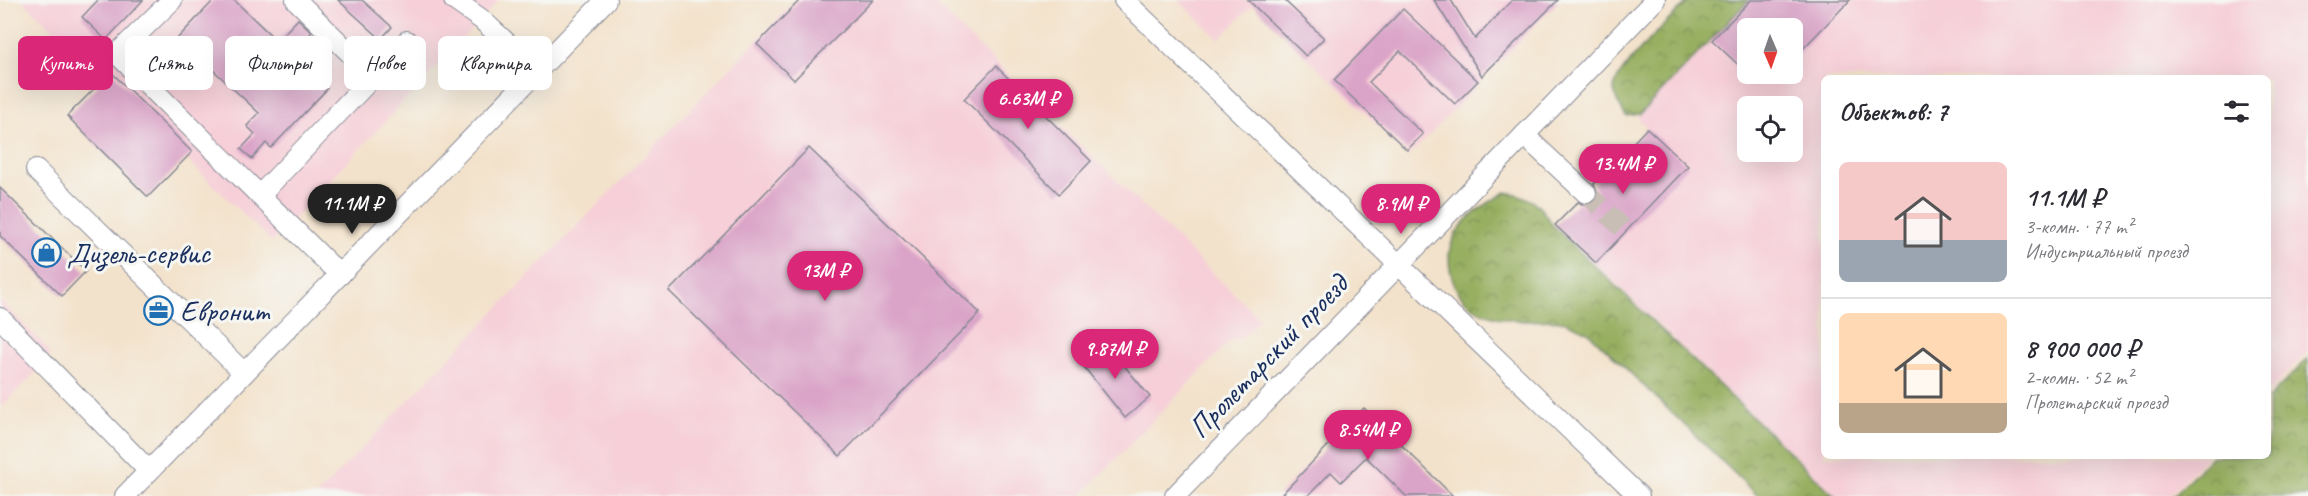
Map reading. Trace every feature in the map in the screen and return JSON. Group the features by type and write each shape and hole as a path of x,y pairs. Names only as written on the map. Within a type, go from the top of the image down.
{"street":[{"path":"172,0 117,54 340,275"},
{"path":"297,0 344,47"},
{"path":"454,0 481,19 499,36"},
{"path":"552,56 606,0"},
{"path":"1124,0 1639,496"},
{"name":"Пролетарский проезд","path":"1175,496 1655,0"},
{"path":"260,195 360,90"},
{"path":"125,496 519,90"},
{"path":"1524,135 1586,193"},
{"path":"36,171 244,373"},
{"path":"0,318 149,471"}],"shaded area":[{"path":"22,0 499,0 465,36 438,36 438,65 426,78 426,36 344,36 344,90 415,90 272,242 113,88 113,36 59,36"},
{"path":"796,0 931,0 1260,319 1241,338 1231,340 1080,496 316,496"},
{"path":"1178,0 1560,0 1409,156 1253,5 1219,39"},
{"path":"1751,0 2308,0 2308,351 2271,390 2271,75 1821,75 1821,459 2204,459 2169,496 1837,496 1555,225 1647,128 1637,118"},
{"path":"0,300 49,350 50,358 0,408"},
{"path":"1316,456 1341,481 1366,457 1406,496 1277,496"}],"green space":[{"path":"1689,0 1749,0 1640,114 1626,116 1618,104 1614,90 1616,81 1633,57"},
{"path":"1506,192 1534,202 1553,226 1835,496 1758,496 1588,332 1562,321 1525,321 1496,317 1483,313 1463,298 1451,275 1449,259 1454,237 1460,227 1477,211"},
{"path":"2308,358 2308,496 2173,496 2209,459 2271,459 2271,396"}],"building":[{"path":"98,0 143,0 110,36 102,36 82,17"},
{"path":"214,0 234,0 272,36 225,36 225,81 213,70 213,36 180,36"},
{"path":"338,0 362,0 392,27 384,36 378,36"},
{"path":"800,0 873,0 794,80 757,44"},
{"path":"1248,0 1284,0 1324,38 1306,56"},
{"path":"1434,0 1451,0 1475,39 1512,0 1558,0 1482,76"},
{"path":"1751,0 1850,0 1803,49 1803,18 1737,18 1737,64 1712,40"},
{"path":"1403,9 1478,81 1455,104 1400,51 1369,82 1423,134 1407,150 1334,80"},
{"path":"298,19 312,32 308,36 282,36"},
{"path":"996,66 1091,161 1059,194 964,99"},
{"path":"113,74 125,86 125,90 129,90 192,152 148,197 67,116 93,90 113,90"},
{"path":"234,90 326,90 271,148 266,143 252,159 241,149 255,134 247,126 259,113"},
{"path":"1647,128 1688,166 1596,263 1555,225 1578,202 1584,205 1594,202 1598,195 1594,184"},
{"path":"809,148 980,313 840,456 669,291"},
{"path":"0,188 86,271 62,296 0,236"},
{"path":"1105,342 1150,397 1125,418 1080,362"},
{"path":"1364,408 1453,496 1406,496 1366,457 1341,482 1331,472 1308,496 1280,496"}],"tunnel":[{"path":"1586,193 1626,231"}],"place":[{"name":"Дизель-сервис","path":"46,253"},
{"name":"Евронит","path":"159,311"}]}
